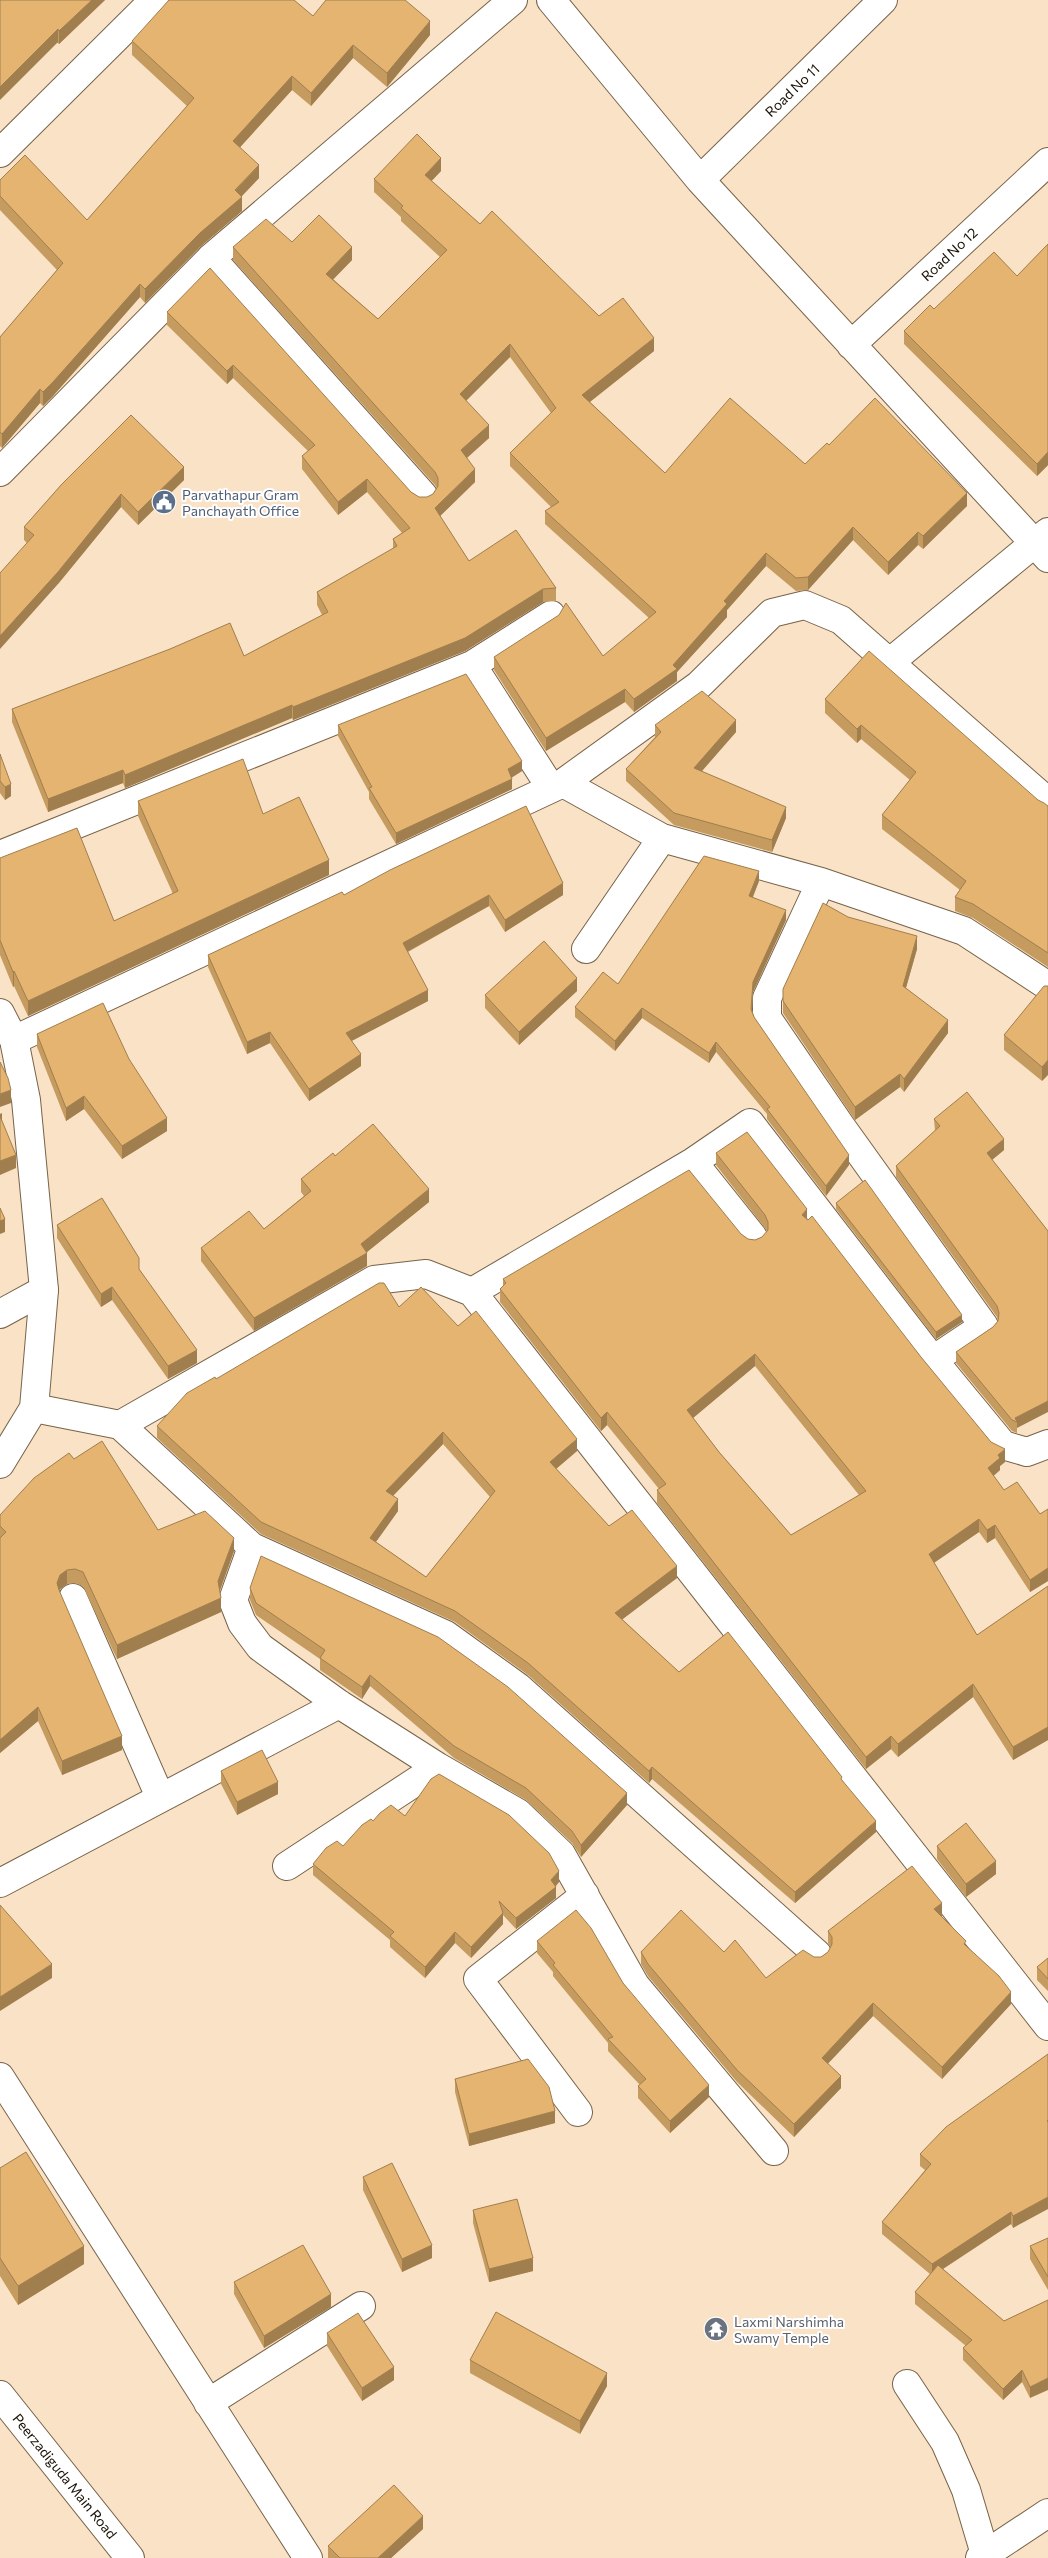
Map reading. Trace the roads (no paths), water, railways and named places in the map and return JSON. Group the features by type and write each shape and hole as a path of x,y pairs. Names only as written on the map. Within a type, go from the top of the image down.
{"street":[{"path":"0,153 154,0"},
{"path":"0,472 211,258 513,0"},
{"path":"551,0 700,180 851,345 1044,544 889,663"},
{"name":"Road No 11","path":"700,180 883,0"},
{"name":"Road No 12","path":"851,345 1048,162"},
{"path":"211,258 423,495"},
{"path":"14,1040 557,786 700,685 772,613 806,605 841,620 1048,802"},
{"path":"0,855 472,665 551,615"},
{"path":"472,665 557,786 662,838 821,882 964,931 1048,986"},
{"path":"586,949 662,838"},
{"path":"821,882 767,998 766,1018 984,1326 933,1360"},
{"path":"0,1013 14,1040 26,1100 44,1290 34,1408 0,1464"},
{"path":"472,1292 692,1162 750,1122 933,1360 1003,1445 1027,1452 1048,1444"},
{"path":"692,1162 753,1237"},
{"path":"120,1425 374,1280 426,1274 472,1292 1048,2026"},
{"path":"0,1314 44,1290"},
{"path":"34,1408 120,1425 252,1548 446,1635 518,1687 817,1954"},
{"path":"252,1548 233,1600 242,1623 260,1646 339,1704 438,1767 518,1813 561,1854 635,1985 774,2151"},
{"path":"73,1598 160,1797"},
{"path":"0,1883 339,1704"},
{"path":"288,1866 438,1767"},
{"path":"578,2112 478,1979 585,1895"},
{"path":"0,2077 308,2558"},
{"path":"208,2403 361,2306"},
{"path":"907,2384 945,2442 966,2490 982,2556 1048,2513"},
{"name":"Peerzadiguda Main Road","path":"0,2395 130,2558"}],"place":[{"name":"Parvathapur Gram Panchayath Office","path":"164,502"},
{"name":"Laxmi Narshimha Swamy Temple","path":"716,2329"}]}
